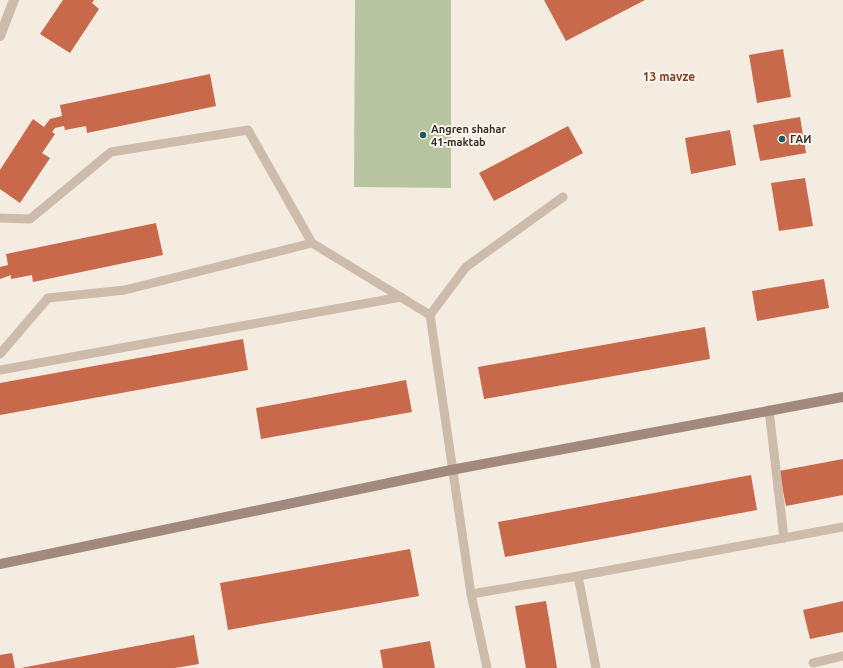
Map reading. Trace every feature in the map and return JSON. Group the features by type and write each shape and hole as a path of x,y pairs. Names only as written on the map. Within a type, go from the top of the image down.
{"street":[{"path":"0,36 14,0"},
{"path":"0,564 451,470 843,397"}],"lane":[{"path":"0,218 30,219 111,152 248,130 312,242 430,315"},
{"path":"486,668 471,594 451,470 430,315 466,267 563,197"},
{"path":"0,354 48,298 125,290 312,242"},
{"path":"0,370 401,297"},
{"path":"769,410 784,538"},
{"path":"471,594 578,576 843,527"},
{"path":"578,576 596,668"},
{"path":"813,663 843,656"}],"green space":[{"path":"355,0 451,0 451,188 354,187"}],"building":[{"path":"63,0 94,0 92,3 99,9 70,53 40,34"},
{"path":"544,0 645,0 566,41"},
{"path":"783,49 791,97 757,103 749,55"},
{"path":"210,74 216,106 87,133 86,126 65,130 64,126 55,128 52,132 55,134 42,153 50,158 20,203 0,189 0,170 33,119 44,127 50,119 62,116 60,105"},
{"path":"800,117 806,153 760,161 753,125"},
{"path":"568,126 583,153 494,201 479,173"},
{"path":"730,130 736,165 691,174 685,138"},
{"path":"805,178 813,226 779,231 771,183"},
{"path":"156,223 163,255 33,282 32,275 11,279 11,275 0,279 0,267 8,265 6,254"},
{"path":"824,279 829,308 757,321 752,291"},
{"path":"705,327 710,359 484,399 478,367"},
{"path":"243,339 248,370 0,415 0,383"},
{"path":"406,380 412,412 261,439 256,408"},
{"path":"843,459 843,495 786,506 779,471"},
{"path":"751,475 757,510 505,557 498,522"},
{"path":"410,549 419,596 228,630 220,583"},
{"path":"546,601 557,668 526,668 515,606"},
{"path":"843,601 843,632 810,639 803,610"},
{"path":"194,635 199,664 175,668 21,668"},
{"path":"430,641 435,668 383,668 380,650"},
{"path":"12,653 15,668 0,668 0,655"}],"place":[{"name":"Angren shahar 41-maktab","path":"423,135"},
{"name":"ГАИ","path":"782,139"}],"district":[{"name":"13 mavze","path":"669,77"}]}
